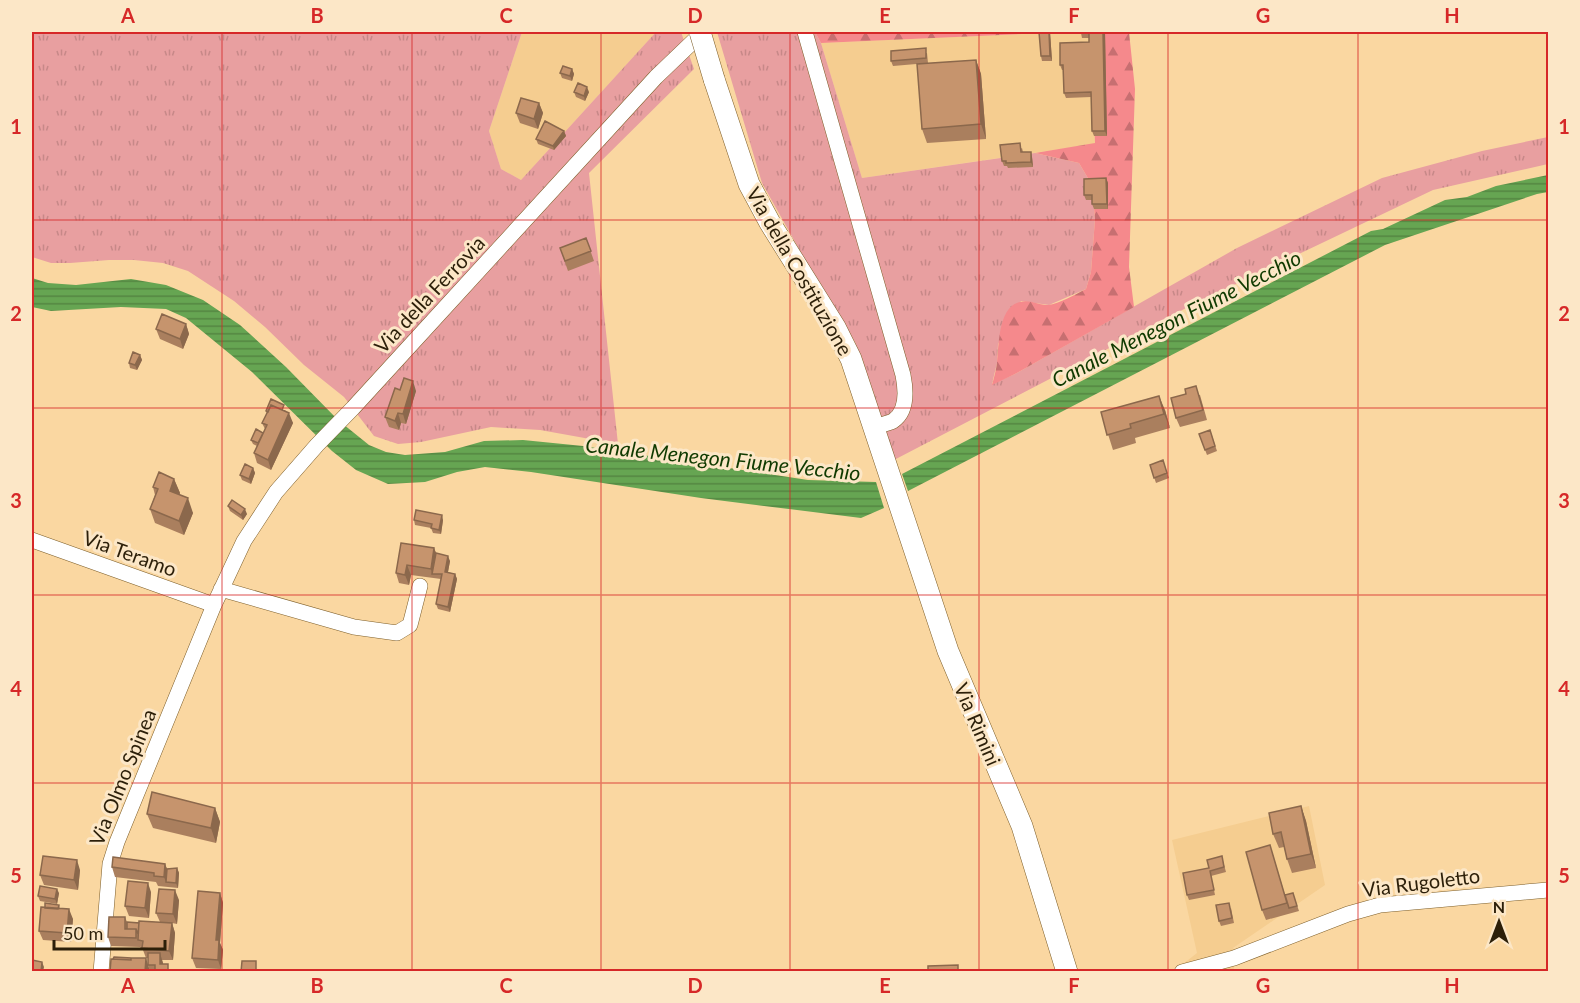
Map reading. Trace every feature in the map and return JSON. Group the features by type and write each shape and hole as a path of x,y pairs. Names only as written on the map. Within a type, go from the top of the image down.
{"main road":[{"name":"Via della Costituzione","path":"701,32 749,184 835,327 850,359 887,470"},
{"name":"Via Rimini","path":"887,470 948,651 1022,826 1067,972"}],"street":[{"name":"Via della Ferrovia","path":"214,605 244,541 276,492 656,77 701,32"},
{"path":"805,32 906,390 905,404 894,421 873,427"},
{"name":"Via Teramo","path":"32,540 214,605"},
{"path":"221,589 354,627 398,633 410,625 420,586"},
{"name":"Via Olmo Spinea","path":"100,972 110,864 214,605"},
{"name":"Via Rugoletto","path":"1182,972 1235,965 1348,914 1380,905 1548,890"}],"shaded area":[{"path":"522,32 656,32 521,180 501,169 489,131"},
{"path":"1090,32 1095,144 862,178 821,43"},
{"path":"1548,175 1548,192 1385,245 908,491 902,474 1371,231 1383,229 1445,200 1467,197 1496,186"},
{"path":"32,278 48,283 76,285 131,279 166,285 203,300 240,325 286,367 338,420 369,445 386,452 405,455 445,452 484,441 523,440 583,446 808,480 876,482 884,508 861,518 485,467 457,472 425,482 388,484 356,470 332,451 252,372 186,318 166,309 121,307 51,311 32,307"},
{"path":"1309,806 1325,885 1233,948 1234,971 1174,971 1197,953 1172,840"}],"green space":[{"path":"32,32 522,32 489,131 501,169 521,180 656,32 681,32 694,69 589,173 618,444 540,430 491,427 421,442 398,444 374,436 344,397 304,365 234,301 188,271 163,263 134,260 51,263 32,257"},
{"path":"717,32 815,32 821,43 862,178 1035,153 1079,163 1092,185 1095,219 1091,272 1086,289 1049,305 1021,301 998,344 997,363 992,384 1015,374 1237,248 1382,178 1482,151 1548,137 1548,164 1433,190 1190,306 894,460 868,388 855,342 813,274 762,183"},
{"path":"815,32 1068,32 821,43"},
{"path":"1090,32 1129,32 1135,89 1129,267 1134,307 992,385 999,337 1007,311 1013,305 1023,301 1048,305 1067,299 1086,289 1091,272 1095,219 1092,185 1079,163 1035,153 1095,143"}],"building":[{"path":"1039,32 1049,32 1050,56 1041,56"},
{"path":"1081,32 1103,32 1105,131 1092,131 1091,92 1064,93 1060,43 1089,42 1089,33"},
{"path":"926,48 926,58 891,61 891,51"},
{"path":"976,60 981,124 922,129 917,64"},
{"path":"563,66 572,69 570,76 560,73"},
{"path":"578,83 587,87 584,96 574,92"},
{"path":"521,98 539,103 534,119 516,113"},
{"path":"545,121 564,131 553,146 536,139"},
{"path":"1020,143 1021,152 1031,152 1031,162 1006,163 1002,161 1000,145"},
{"path":"1106,178 1107,204 1092,204 1092,195 1084,195 1084,179"},
{"path":"586,238 591,251 565,261 560,248"},
{"path":"162,314 186,324 180,339 156,329"},
{"path":"133,352 140,355 135,365 129,363"},
{"path":"404,378 413,381 403,414 398,413 395,421 385,417 395,388 400,390"},
{"path":"1196,386 1203,410 1176,418 1171,398 1186,394 1185,389"},
{"path":"1159,396 1164,414 1130,424 1131,428 1107,435 1101,412"},
{"path":"271,399 284,405 282,410 271,405 268,412 266,411"},
{"path":"271,405 289,413 268,460 254,453 267,425 262,423"},
{"path":"256,429 263,433 258,443 251,440"},
{"path":"1210,430 1215,446 1205,450 1199,434"},
{"path":"1163,460 1167,473 1154,478 1150,465"},
{"path":"245,464 253,468 249,479 240,475"},
{"path":"159,472 174,479 170,491 188,498 179,521 150,509 158,489 153,487"},
{"path":"232,500 245,509 241,515 228,506"},
{"path":"416,510 442,515 439,530 431,528 432,524 414,520"},
{"path":"401,543 434,548 431,569 407,565 405,575 396,573"},
{"path":"436,553 448,556 445,572 455,574 448,607 436,604 442,574 432,574"},
{"path":"152,792 215,808 211,828 147,814"},
{"path":"1301,806 1311,854 1287,859 1281,832 1273,834 1269,813"},
{"path":"1270,845 1287,903 1262,910 1246,852"},
{"path":"43,856 77,860 74,880 40,875"},
{"path":"1222,856 1224,867 1210,871 1214,890 1187,895 1183,873 1209,868 1207,860"},
{"path":"113,857 165,864 164,877 154,876 154,873 112,867"},
{"path":"177,868 176,883 166,882 167,869"},
{"path":"128,881 148,883 145,908 125,906"},
{"path":"40,886 57,889 55,899 38,896"},
{"path":"159,889 175,890 173,914 156,913"},
{"path":"198,891 220,893 216,940 219,940 218,960 192,958"},
{"path":"1293,893 1297,906 1289,908 1285,895"},
{"path":"45,903 59,905 58,909 45,908"},
{"path":"1229,903 1232,918 1219,921 1216,905"},
{"path":"41,907 69,909 67,933 39,931"},
{"path":"109,917 125,917 125,929 136,929 136,938 108,937"},
{"path":"139,921 172,923 169,951 142,948 143,941 138,940"},
{"path":"127,922 139,923 138,934 136,929 127,929"},
{"path":"148,953 160,953 160,964 168,964 168,972 155,972 155,965 148,965"},
{"path":"114,957 131,958 131,960 113,959"},
{"path":"131,958 146,958 145,972 110,972 111,959 131,960"},
{"path":"32,960 42,962 41,972 32,972"},
{"path":"242,961 256,961 256,972 241,972"},
{"path":"958,965 958,972 928,972 928,966"}],"water label":[{"name":"Canale Menegon Fiume Vecchio","path":"1176,318"},
{"name":"Canale Menegon Fiume Vecchio","path":"723,458"}]}
